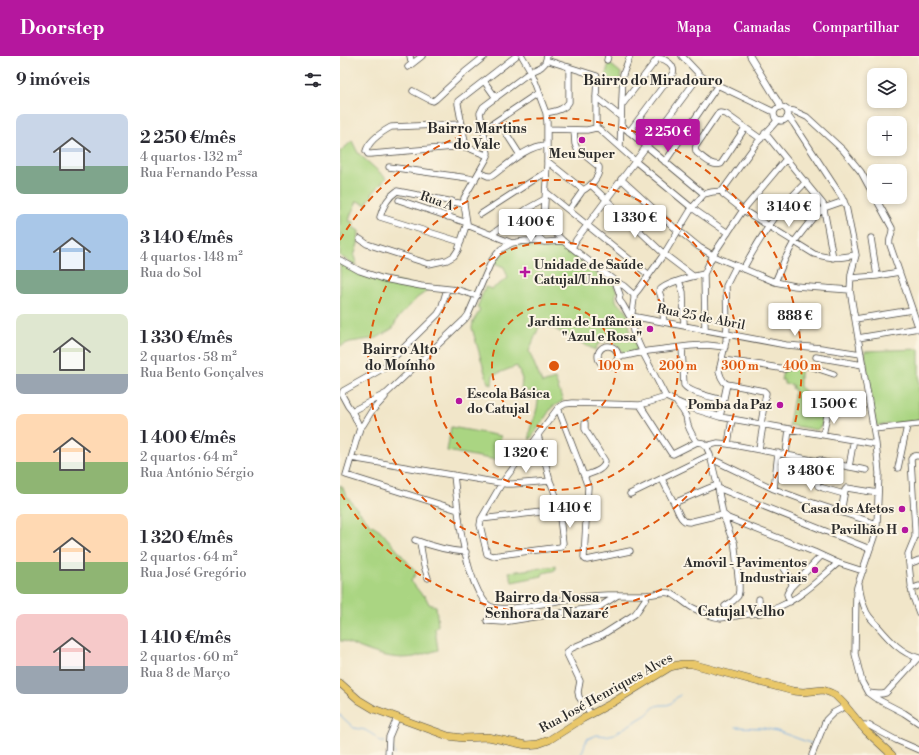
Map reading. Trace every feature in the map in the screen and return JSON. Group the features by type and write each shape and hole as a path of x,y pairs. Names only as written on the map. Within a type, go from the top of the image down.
{"main road":[{"name":"Rua José Henriques Alves","path":"340,683 366,705 381,712 448,736 463,738 488,737 526,745 538,744 549,740 670,667 685,663 699,665 798,692 819,690 827,691 838,697 870,735 892,755"}],"street":[{"path":"410,56 411,65 422,56"},
{"path":"413,91 433,101 485,56"},
{"path":"466,147 458,101 516,56"},
{"path":"522,56 546,113 546,192 544,219 539,231 539,238 547,242"},
{"path":"620,147 623,74 630,56"},
{"path":"682,56 700,75 718,86 774,112"},
{"path":"750,56 780,107 784,108 787,115 844,200 846,206 856,255 850,290 874,429 879,473 877,524 855,597 855,654 862,682 868,693 919,723"},
{"path":"360,239 367,244 429,264 447,260 454,256 461,242 467,224 464,198 488,156 480,113 483,107 530,72 541,67 545,63 546,58 597,76 596,128"},
{"path":"622,105 658,58 663,59 671,65 674,71 629,132"},
{"path":"546,113 563,108 569,102 569,67"},
{"path":"572,248 576,240 607,200 646,145 700,75"},
{"path":"484,81 496,98"},
{"path":"665,162 718,86"},
{"path":"492,124 538,93"},
{"path":"596,97 621,117"},
{"path":"774,112 780,107"},
{"path":"624,305 628,305 632,296 639,289 681,233 692,208 704,194 722,191 765,133 777,120 781,121 794,111 807,117 843,150 861,172 867,183"},
{"path":"774,112 774,116 777,120"},
{"path":"745,128 721,164 713,164 695,151 696,146 720,113 726,114 761,139"},
{"path":"462,124 392,127 384,131 369,145 366,151 368,154 371,154 466,147 488,156"},
{"path":"621,125 704,194"},
{"path":"547,129 600,129 635,161 692,208 728,233"},
{"path":"569,210 582,191 591,185 600,170 599,167 577,149 574,130"},
{"path":"506,133 520,155"},
{"path":"765,133 821,201 824,208 834,258"},
{"path":"479,172 492,176 520,155 534,147 546,145"},
{"path":"705,329 704,274 713,256 743,210 786,159"},
{"path":"547,160 581,188 582,191"},
{"path":"389,167 460,176 475,180"},
{"path":"481,214 546,172"},
{"path":"622,179 681,233 713,256 775,282 802,287 850,290"},
{"path":"743,269 763,234 788,200 806,182"},
{"path":"591,185 664,254 693,276"},
{"path":"461,242 380,216 382,207 397,191 464,204"},
{"path":"722,191 723,194 743,210 814,254 834,258 856,255"},
{"path":"546,192 649,275"},
{"path":"492,234 527,209 545,199"},
{"name":"Rua A","path":"398,200 467,224 512,243"},
{"path":"775,282 794,242 812,219 824,208 844,200"},
{"path":"448,217 452,202"},
{"path":"858,338 919,329 889,241 892,228 878,204"},
{"path":"544,219 551,229 563,241 615,281 624,286 632,296 632,331 643,353 666,397 691,410"},
{"path":"525,241 542,228 551,229"},
{"path":"547,242 554,237 551,229"},
{"path":"871,238 877,276"},
{"path":"458,510 346,475 360,428 371,412 388,393 466,319 492,260 501,249 512,243 525,241 563,241"},
{"path":"340,260 360,270 384,279 421,286 458,290 477,296"},
{"path":"736,266 726,286 725,347 719,371 724,382 727,384 764,391 766,393 759,449"},
{"path":"851,278 877,276 899,272"},
{"path":"664,322 659,291 660,289 693,276 704,274"},
{"path":"615,281 620,295 619,299 631,318"},
{"path":"679,281 683,292 684,325"},
{"path":"360,428 342,395 343,391 382,369 433,320 441,309 447,289"},
{"path":"620,295 625,290 632,296"},
{"path":"855,319 912,310"},
{"name":"Rua 25 de Abril","path":"631,318 684,325 786,345 861,354"},
{"path":"618,356 632,355 648,351 707,345 725,347"},
{"path":"682,348 683,381 686,388 699,394 724,400"},
{"path":"818,348 816,360 863,365"},
{"path":"722,360 761,364 785,369 798,364 834,374"},
{"path":"720,417 727,384"},
{"path":"352,411 388,393"},
{"path":"538,435 550,481 558,501 562,543 561,547 492,556 487,554 480,525 481,519 502,483 558,408 565,404 573,403 640,405 666,397"},
{"path":"676,402 689,417 691,410"},
{"path":"640,405 671,453 673,454 697,442 703,443 706,446 711,458 723,514 734,542 740,585 738,596 725,606"},
{"path":"558,408 588,487 585,559 587,560 630,551"},
{"path":"697,442 689,431 686,422 685,408 720,417 876,444"},
{"path":"823,435 828,411"},
{"path":"728,444 732,419"},
{"path":"584,476 603,468 606,464 585,429 585,422"},
{"path":"874,429 919,424"},
{"path":"898,468 907,426"},
{"path":"786,454 789,429"},
{"path":"706,446 718,443 728,444 820,460 866,470"},
{"path":"849,467 854,444"},
{"path":"774,489 778,453"},
{"path":"919,456 916,455 913,457 910,464 915,530 917,536 908,554 911,589 914,602 919,613"},
{"path":"351,458 502,483 513,484 550,481"},
{"path":"630,494 711,458 774,489 877,524"},
{"path":"820,460 817,482 818,486 844,494"},
{"path":"454,475 458,510 471,573 483,600 488,606 493,608 503,609 536,606 574,598 607,595 648,595 663,592 672,594 703,613 722,618 730,617 765,612 790,602 801,595 838,563"},
{"path":"662,479 682,519 685,522 723,514"},
{"path":"674,503 709,488 718,487 870,549"},
{"path":"841,512 845,490 847,488 878,494"},
{"path":"481,519 558,510"},
{"path":"723,514 728,518 838,563 862,571"},
{"path":"428,578 417,541 445,549 466,552"},
{"path":"790,602 787,594 792,586 821,556"},
{"path":"909,564 919,560"},
{"path":"780,563 792,582 792,586"},
{"path":"859,582 861,599 867,613 888,638 900,649 918,658 886,693 868,693"},
{"path":"911,589 919,586"},
{"path":"487,622 503,622 599,607 618,595"},
{"path":"591,714 579,697 578,692 580,681 567,652 572,648 602,635 635,614 648,595"},
{"path":"759,599 759,613"},
{"path":"812,755 826,720 833,713 846,706"},
{"path":"388,755 389,737 397,718"},
{"path":"862,726 870,726 919,750"}],"green space":[{"path":"609,63 621,73 620,89 605,77"},
{"path":"352,141 358,153 386,178 372,194 373,195 368,201 367,205 357,201 351,214 349,221 354,222 353,227 359,231 358,244 354,256 357,266 340,256 340,151"},
{"path":"554,243 561,243 565,245 563,248 610,284 612,282 617,291 616,299 618,304 627,312 630,331 637,348 634,352 624,354 616,344 607,341 598,344 595,350 541,322 529,351 542,383 555,379 563,401 552,407 530,440 530,429 537,410 539,393 521,390 522,379 517,366 493,375 492,385 488,383 472,328 473,322 480,310 477,308 485,287 492,289 508,278 504,267 494,263 502,253 507,249 519,245 550,245"},
{"path":"340,263 364,275 430,289 417,298 397,319 393,328 377,338 350,342 340,346"},
{"path":"919,349 919,420 876,426 865,351"},
{"path":"794,368 802,369 800,374 800,387 810,395 826,400 821,426 817,430 789,425 795,389 792,389 793,385 784,384 784,380 781,380 783,371"},
{"path":"451,427 501,436 496,460 447,451"},
{"path":"340,485 352,503 369,523 380,530 417,572 411,581 422,595 425,596 429,604 436,606 438,625 435,629 438,650 405,658 378,654 344,641 340,641"},
{"path":"556,566 556,569 543,573 542,576 512,582 509,572"}],"waterway":[{"path":"581,755 587,739 597,735 606,736 614,734 646,715 656,706 670,704 680,695"},
{"path":"340,715 354,728 365,730 381,742 385,742"},
{"path":"736,727 763,728 777,731 813,744"},
{"path":"392,743 395,755"}],"place":[{"name":"Meu Super","path":"582,140"},
{"name":"Unidade de Saúde Catujal/Unhos","path":"525,272"},
{"name":"Jardim de Infância \"Azul e Rosa\"","path":"650,329"},
{"name":"Escola Básica do Catujal","path":"459,401"},
{"name":"Pomba da Paz","path":"780,405"},
{"name":"Casa dos Afetos","path":"902,509"},
{"name":"Pavilhão H","path":"905,530"},
{"name":"Amovil - Pavimentos Industriais","path":"815,570"}],"district":[{"name":"Bairro do Miradouro","path":"653,81"},
{"name":"Bairro Martins do Vale","path":"477,138"},
{"name":"Bairro Alto do Moínho","path":"400,358"},
{"name":"Bairro da Nossa Senhora da Nazaré","path":"547,606"},
{"name":"Catujal Velho","path":"741,612"}]}
